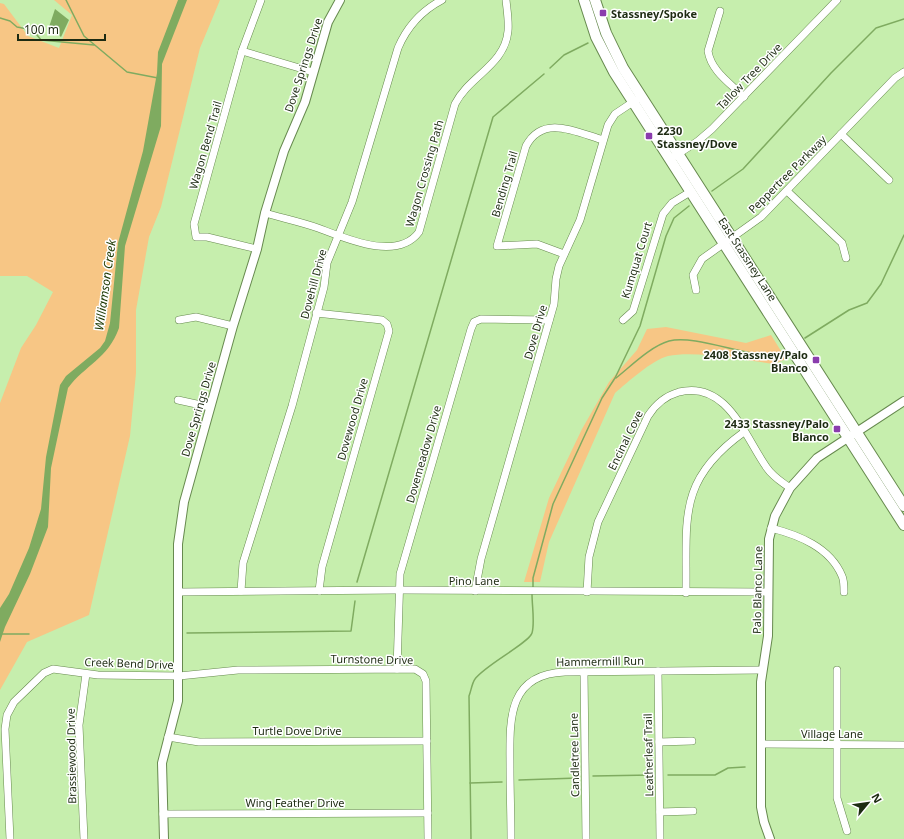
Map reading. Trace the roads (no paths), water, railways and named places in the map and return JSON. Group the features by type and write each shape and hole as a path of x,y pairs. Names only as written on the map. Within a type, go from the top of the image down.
{"main road":[{"name":"East Stassney Lane","path":"592,1 600,46 637,99 698,197 852,434 904,506"},
{"name":"East Stassney Lane","path":"852,434 904,525"}],"street":[{"name":"Wagon Bend Trail","path":"257,249 207,237 196,237 194,224 242,51 261,0"},
{"name":"Dove Springs Drive","path":"164,839 162,763 176,712 179,676 178,544 184,502 233,326 257,249 265,213 284,151 305,102 328,22 340,0"},
{"name":"Dovehill Drive","path":"241,591 243,563 292,406 328,263 352,202 398,48 405,33 412,23 424,12 442,0"},
{"name":"Wagon Crossing Path","path":"265,213 317,228 361,245 402,245 411,241 419,232 455,104 464,90 497,60 503,50 508,31 506,0"},
{"name":"Tallow Tree Drive","path":"674,157 706,135 837,0"},
{"path":"720,11 708,51 709,57 714,68 744,97"},
{"path":"242,51 313,72"},
{"name":"Peppertree Parkway","path":"696,290 693,282 696,267 708,252 761,217 895,78 904,72"},
{"name":"Dove Drive","path":"476,590 482,559 554,304 556,279 559,266 580,220 608,125 615,114 637,99"},
{"name":"Bending Trail","path":"564,254 537,244 497,246 526,146 530,138 549,126 559,127 603,140"},
{"path":"841,134 889,180"},
{"path":"788,190 842,242 846,258"},
{"name":"Kumquat Court","path":"623,320 633,311 663,214 672,203 698,197"},
{"name":"Dovewood Drive","path":"316,313 382,320 387,324 389,331 323,562 319,591"},
{"path":"179,320 196,317 233,326"},
{"name":"Dovemeadow Drive","path":"397,669 398,590 400,574 474,322 481,318 549,320"},
{"name":"Encinal Cove","path":"586,592 589,557 598,522 648,416 656,406 670,395 683,391 695,391 707,393 724,403 771,473 790,488"},
{"path":"178,400 210,407"},
{"name":"Palo Blanco Lane","path":"770,839 761,807 761,744 762,670 767,645 768,551 771,528 778,507 790,488 817,458 904,401"},
{"path":"686,593 687,526 691,498 701,475 710,462 723,448 744,432"},
{"path":"771,528 793,533 821,550 842,576 844,592"},
{"name":"Pino Lane","path":"178,592 398,590 686,593 768,592"},
{"name":"Creek Bend Drive","path":"10,839 3,761 6,722 10,708 18,697 50,669 86,674 179,676"},
{"name":"Turnstone Drive","path":"179,676 238,670 415,669 425,677 428,839"},
{"name":"Hammermill Run","path":"511,839 510,722 514,704 524,689 543,676 558,672 762,670"},
{"path":"837,670 836,798 847,831"},
{"name":"Leatherleaf Trail","path":"658,671 660,839"},
{"name":"Candletree Lane","path":"584,672 586,839"},
{"name":"Brassiewood Drive","path":"84,839 79,718 86,674"},
{"name":"Turtle Dove Drive","path":"168,737 199,742 427,741"},
{"path":"659,742 692,741"},
{"name":"Village Lane","path":"761,744 904,745"},
{"path":"660,812 692,811"},
{"name":"Wing Feather Drive","path":"163,814 428,813"}],"waterway":[{"path":"66,0 84,36 127,72 158,78"},
{"path":"0,18 10,21 17,27 33,30 41,40 94,45"},
{"path":"712,191 743,169 831,73 876,28 904,19"},
{"path":"550,68 564,55 588,43"},
{"path":"357,582 493,117 544,74"},
{"path":"533,588 533,578 553,504 602,398 615,378 640,326 666,236 674,218 689,206"},
{"path":"805,338 849,310 867,303 881,284 904,235"},
{"path":"616,378 655,347 669,341 697,341 762,355 775,355 784,352"},
{"path":"471,839 469,696 474,681 480,673 523,642 532,633 532,594"},
{"path":"187,633 351,631 355,601"},
{"path":"0,634 29,634"},
{"path":"668,775 715,775 728,768 745,767"},
{"path":"593,776 652,775"},
{"path":"519,780 578,778"},
{"path":"470,783 502,782"}],"place":[{"name":"Stassney/Spoke","path":"603,13"},
{"name":"2230 Stassney/Dove","path":"649,136"},
{"name":"2408 Stassney/Palo Blanco","path":"816,360"},
{"name":"2433 Stassney/Palo Blanco","path":"837,429"}],"water label":[{"name":"Williamson Creek","path":"105,285"}]}
